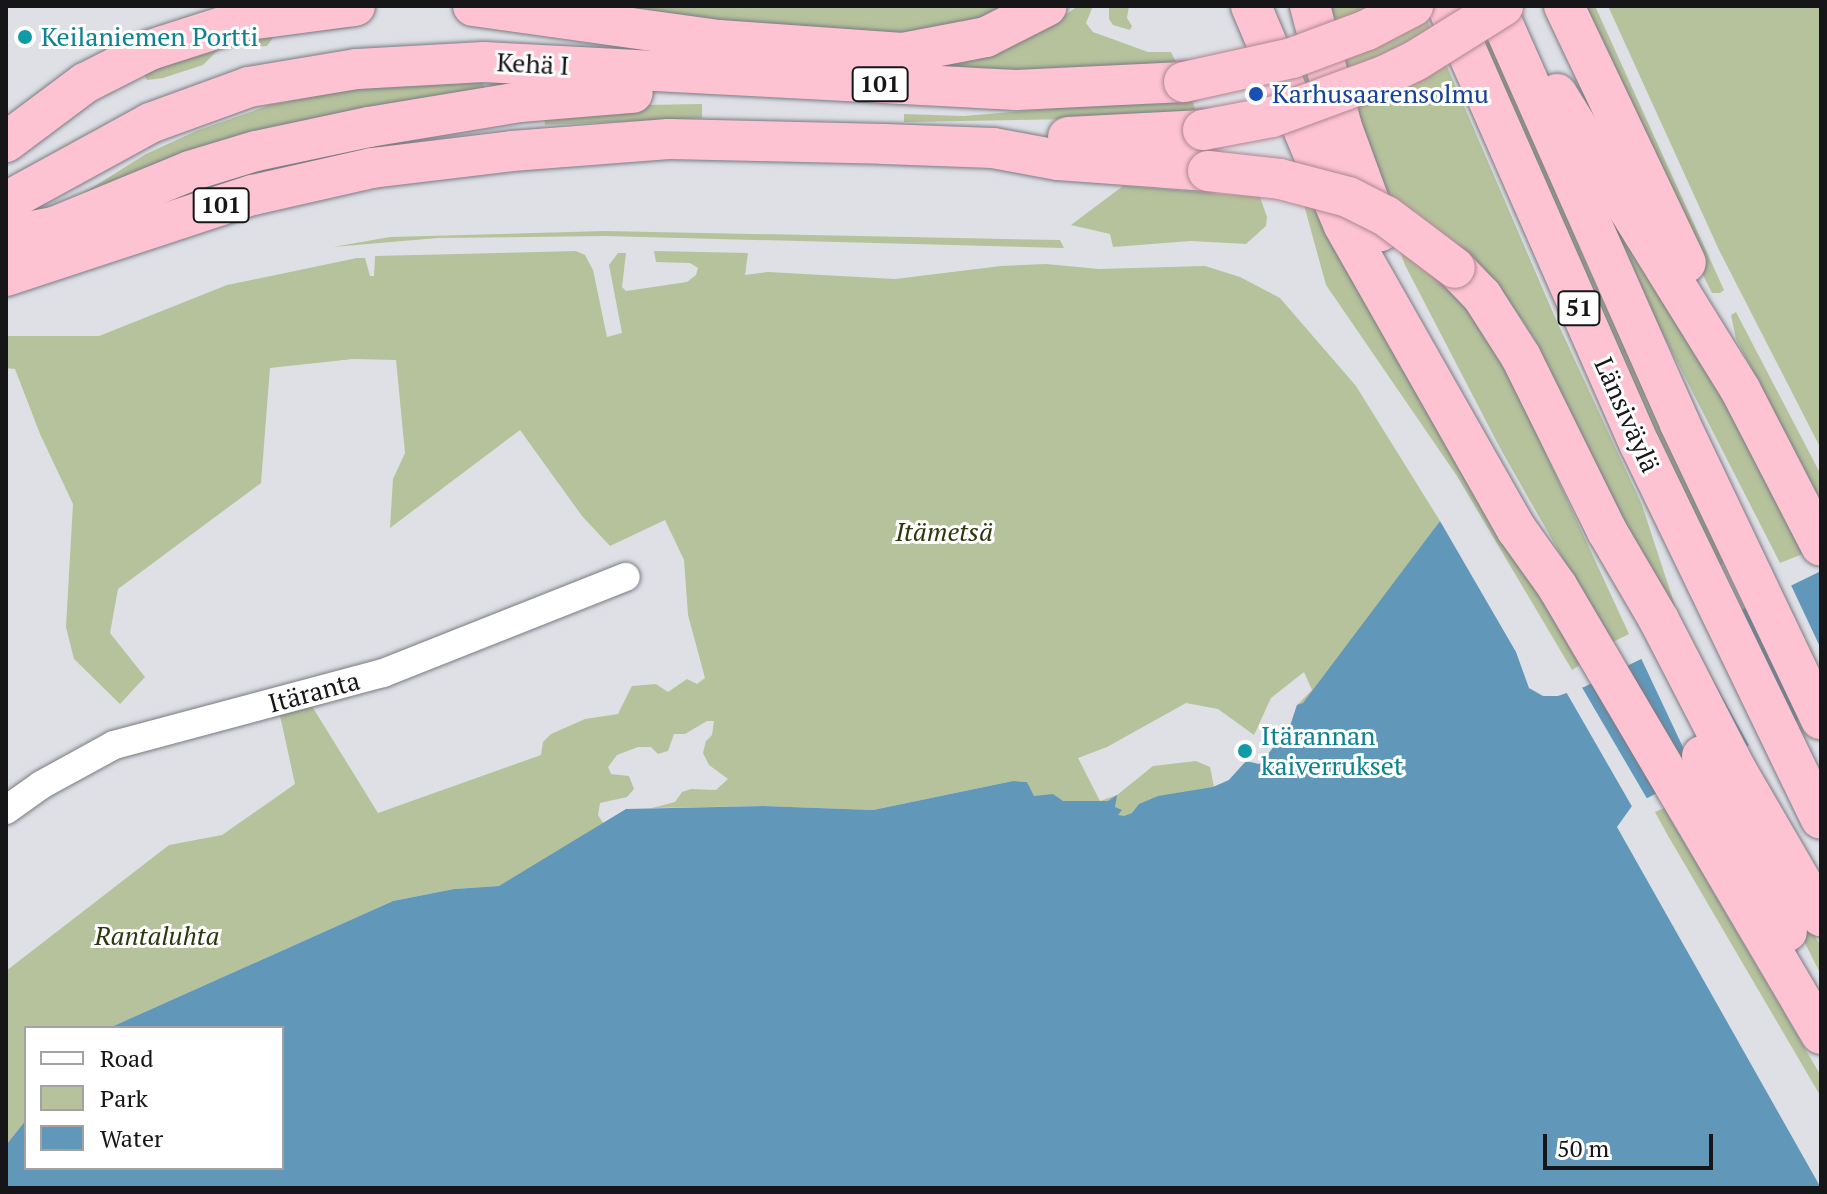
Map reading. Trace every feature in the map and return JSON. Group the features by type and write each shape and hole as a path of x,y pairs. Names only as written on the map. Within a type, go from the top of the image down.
{"highway":[{"path":"6,142 85,83 150,50 241,21 355,6"},
{"path":"473,6 719,40"},
{"path":"249,87 297,59 413,36 719,40 903,53 986,37 1008,29 1047,6"},
{"path":"1251,6 1343,224 1517,530 1557,586"},
{"path":"1310,6 1342,127 1385,244 1416,314 1530,524 1557,586 1596,655 1711,784 1821,916"},
{"name":"Kehä I","path":"6,202 150,123 249,87 357,69 484,62 1016,90 1184,82 1292,58 1367,30 1413,6"},
{"name":"Länsiväylä","path":"1447,6 1633,431 1821,819"},
{"name":"Länsiväylä","path":"1495,6 1618,288 1757,589 1821,719"},
{"path":"993,148 1056,137 1138,136 1203,130 1272,117 1374,80 1415,61 1503,6"},
{"path":"1515,6 1574,125 1741,391 1821,546"},
{"path":"1564,6 1730,354 1741,391"},
{"path":"6,236 54,227 190,171 256,151 520,102 637,93 672,73"},
{"name":"101","path":"6,276 253,195 372,168 512,151 669,139 993,148"},
{"path":"993,148 1058,160 1280,179 1348,197 1386,216 1455,268 1482,296 1521,357 1651,624 1711,784 1821,1034"},
{"path":"1711,784 1821,1000"}],"street":[{"name":"Itäranta","path":"6,810 41,785 114,745 383,673 626,577"}],"green space":[{"path":"564,6 1009,6 984,18 902,33 821,30"},
{"path":"1078,6 1093,6 1086,23 1093,32 1148,52 1171,52 1176,62 1064,71 941,70 941,64 1040,32"},
{"path":"1109,6 1129,6 1127,18 1132,26 1130,30 1113,25 1109,19"},
{"path":"1322,6 1421,6 1554,315 1642,505 1677,612 1673,621 1534,338 1502,291 1468,253 1414,211 1401,209 1442,282 1468,309 1494,348 1529,417 1629,634 1611,643 1500,448 1405,265 1356,133"},
{"path":"1464,6 1475,6 1600,295 1724,561 1720,566 1715,564"},
{"path":"1576,6 1595,6 1724,290 1720,293 1712,293"},
{"path":"1608,6 1821,6 1821,449 1719,250"},
{"path":"359,20 350,28 274,36 267,46 219,49 203,65 163,78 147,80 143,73 257,35"},
{"path":"482,82 487,91 375,107 267,128 66,204 146,154 196,131 270,105 361,87"},
{"path":"1190,97 1199,117 904,122 904,114 964,116"},
{"path":"702,104 702,118 545,125 544,111 585,106"},
{"path":"1593,174 1661,282 1805,553 1780,563 1623,256"},
{"path":"1123,186 1260,197 1267,217 1266,226 1246,244 1191,241 1113,247 1110,234 1071,225"},
{"path":"1301,194 1317,207 1580,665 1572,670 1457,476 1326,285"},
{"path":"605,231 1060,240 1064,248 605,236 438,238 333,247 390,237"},
{"name":"Itämetsä","path":"576,251 585,255 593,270 607,337 622,333 609,265 618,253 626,253 622,287 626,291 687,282 696,275 698,268 690,263 656,262 654,251 748,253 745,275 768,272 895,279 1001,266 1046,264 1099,269 1205,266 1240,277 1280,298 1356,386 1440,521 1291,723 1297,705 1312,690 1304,672 1271,698 1254,735 1218,709 1186,703 1107,747 1078,758 1100,801 1117,795 1153,766 1196,761 1210,767 1214,787 1229,780 1237,771 1267,819 1041,822 1027,782 1013,781 873,810 763,806 652,808 675,802 682,792 691,789 716,790 728,779 709,765 703,753 706,741 712,735 714,721 707,721 685,734 674,734 668,751 658,754 651,747 638,747 617,755 608,767 611,774 629,776 634,789 627,797 600,803 598,815 604,824 499,886 454,889 393,901 113,1026 24,1026 24,1122 6,1145 6,971 169,845 222,835 295,784 279,711 310,703 378,813 541,755 543,742 551,734 585,719 618,714 632,686 656,684 668,692 687,679 697,684 705,678 688,615 684,560 665,520 610,546 582,516 520,430 390,528 393,479 405,453 396,360 353,359 270,368 261,483 118,589 110,633 145,677 120,704 74,659 66,627 73,504 40,434 15,369 6,368 6,336 99,336 227,285 357,258 365,258 370,276 374,276 375,256"},
{"path":"1736,312 1821,475 1821,501 1736,339 1731,315"},
{"path":"1664,808 1821,1076 1821,1097 1655,812"},
{"path":"1752,837 1821,946 1821,975"}],"water":[{"path":"1440,521 1516,652 1529,688 1543,696 1558,696 1584,687 1821,571 1821,708 1632,806 1617,827 1821,1188 6,1188 6,1145 24,1122 24,1170 284,1170 284,1026 113,1026 393,901 454,889 499,886 626,809 763,806 873,810 1013,781 1027,782 1034,796 1053,794 1063,801 1108,801 1117,795 1115,807 1122,810 1118,815 1124,816 1132,813 1139,804 1158,796 1213,787 1229,780 1246,761 1259,764 1291,723 1297,705 1303,703"}],"pier":[{"path":"1790,583 1821,649 1821,713 1802,723 1744,605"},
{"path":"1738,608 1795,726 1751,749 1687,633"},
{"path":"1681,636 1744,753 1697,777 1640,656"},
{"path":"1580,684 1649,802 1634,810 1565,690"}],"place":[{"name":"Keilaniemen Portti","path":"25,37"},
{"name":"Karhusaarensolmu","path":"1256,94"},
{"name":"Itärannan kaiverrukset","path":"1245,751"}],"park label":[{"name":"Rantaluhta","path":"157,936"}]}
